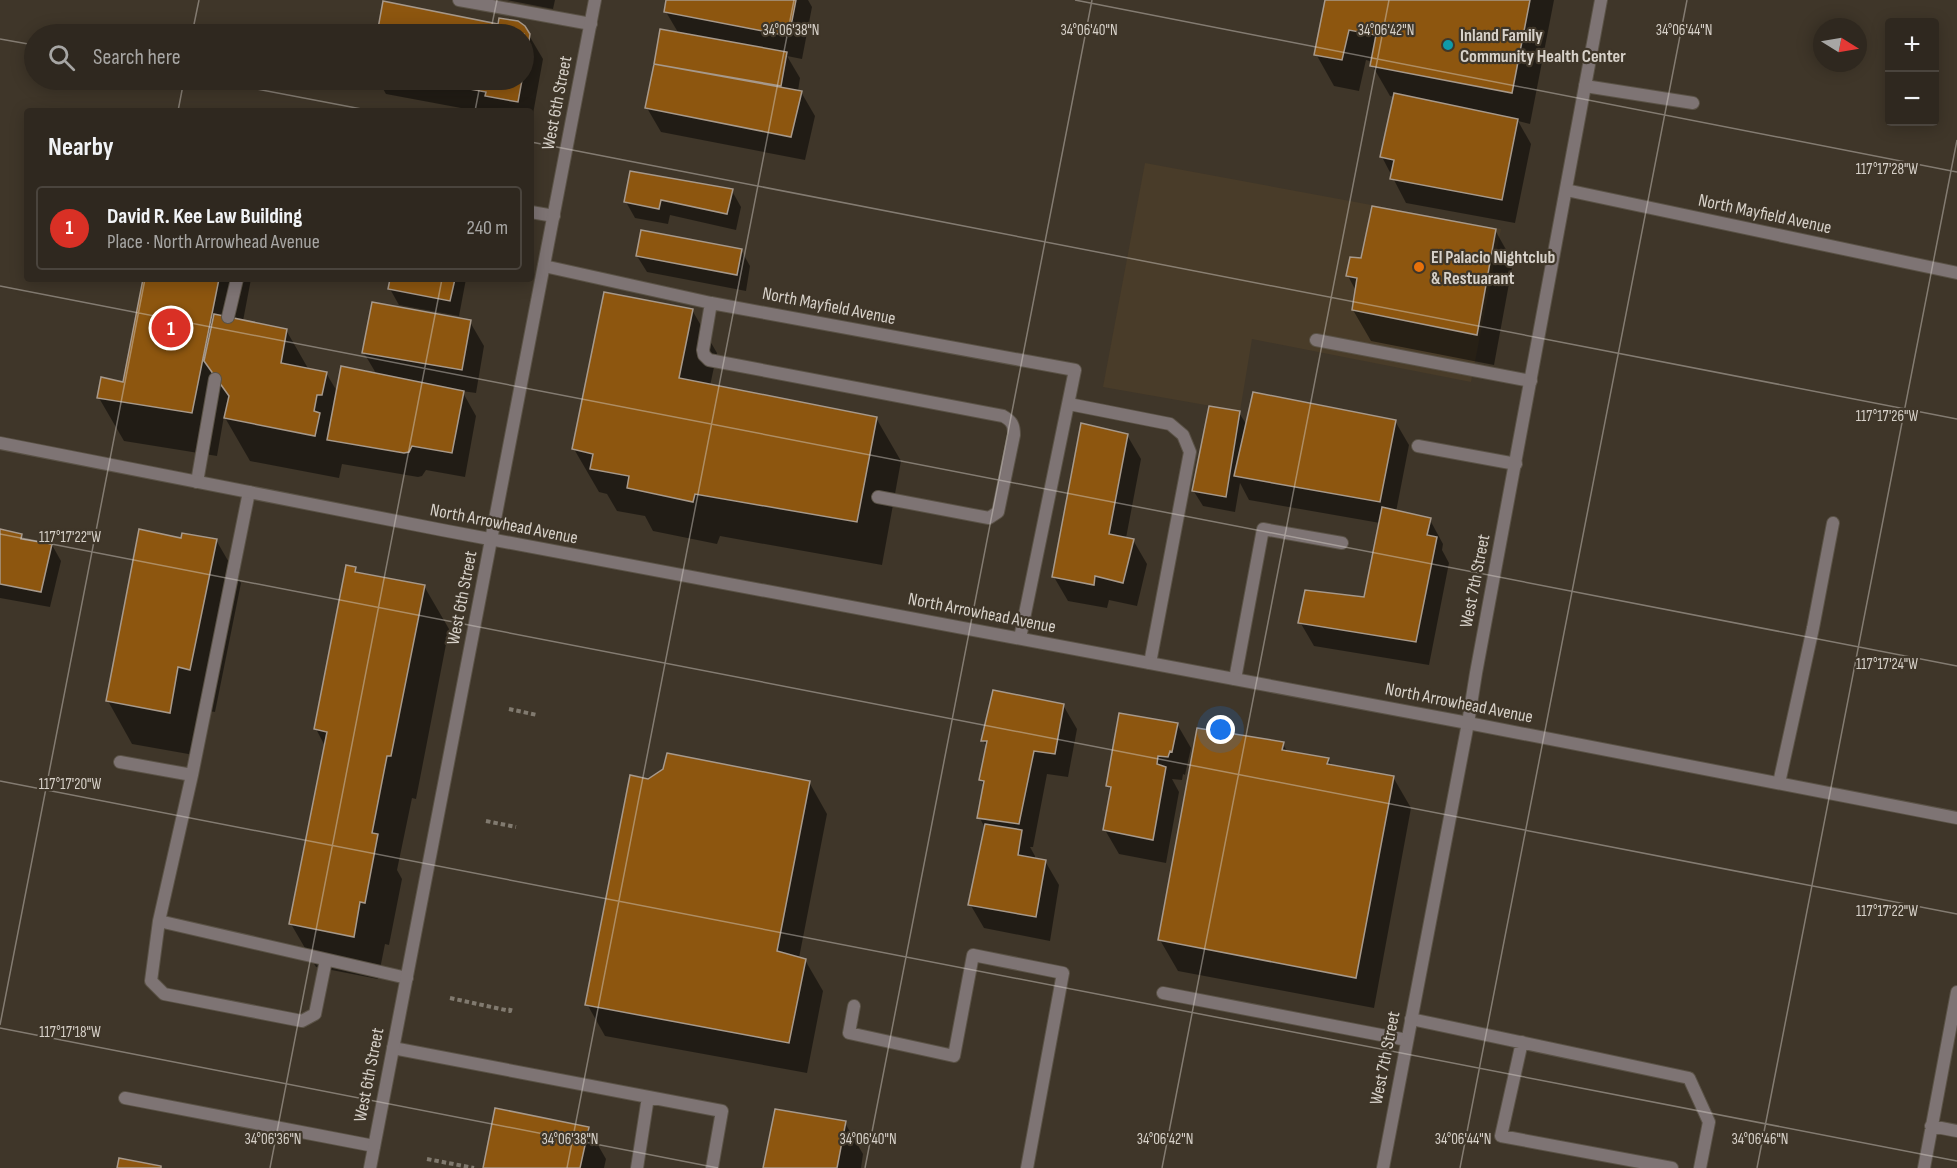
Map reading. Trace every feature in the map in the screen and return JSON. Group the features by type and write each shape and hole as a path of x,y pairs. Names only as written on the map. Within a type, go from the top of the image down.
{"street":[{"path":"459,0 591,24"},
{"name":"West 6th Street","path":"370,1168 595,0"},
{"name":"West 7th Street","path":"1383,1168 1468,723 1601,0"},
{"path":"1585,86 1693,103"},
{"name":"North Mayfield Avenue","path":"1566,190 1957,273"},
{"path":"534,213 554,216"},
{"name":"North Mayfield Avenue","path":"544,266 711,303 1075,370 1069,404"},
{"path":"228,316 236,282"},
{"path":"711,303 703,350 709,360 1003,416 1014,426 998,512 989,518 878,497"},
{"path":"1316,340 1531,381"},
{"path":"197,482 215,379"},
{"path":"1020,638 1069,404 1170,424 1183,435 1190,452 1150,663"},
{"name":"North Arrowhead Avenue","path":"0,443 491,539 1468,723 1957,818"},
{"path":"1418,446 1516,464"},
{"path":"249,492 192,776 159,921 151,981 164,994 302,1021 315,1014 326,960"},
{"path":"1779,783 1833,523"},
{"path":"1235,679 1263,529 1342,543"},
{"path":"120,762 192,776"},
{"path":"159,921 407,978"},
{"path":"854,1006 849,1033 954,1056 974,955 1063,973 1027,1168"},
{"path":"1924,1168 1957,992"},
{"path":"1163,993 1407,1040"},
{"path":"1411,1019 1689,1078 1709,1122 1700,1168"},
{"path":"1522,1042 1501,1136 1672,1168"},
{"path":"393,1048 722,1111 712,1168"},
{"path":"637,1168 648,1097"},
{"path":"125,1098 374,1146"},
{"path":"1932,1126 1957,1131"}],"path":[{"path":"509,709 537,715"},
{"path":"486,821 516,827"},
{"path":"450,998 510,1011 511,1007"},
{"path":"427,1159 474,1168"}],"shaded area":[{"path":"1145,163 1501,229 1471,382 1252,339 1240,411 1103,387"}],"building":[{"path":"666,0 796,0 789,36 664,12"},
{"name":"Inland Family Community Health Center","path":"1325,0 1530,0 1512,93 1370,66 1376,35 1349,30 1342,60 1314,55"},
{"path":"383,1 498,24 379,24"},
{"path":"499,18 518,21 522,24 498,24"},
{"path":"660,29 787,52 781,86 654,64"},
{"path":"654,64 802,91 791,137 645,108"},
{"path":"475,90 520,90 518,102 485,96 486,92"},
{"path":"1394,93 1518,119 1502,200 1390,179 1394,160 1380,157"},
{"path":"630,171 733,189 727,214 661,200 659,209 624,202"},
{"name":"El Palacio Nightclub & Restuarant","path":"1372,206 1496,229 1477,335 1352,310 1357,278 1346,276 1350,257 1361,258"},
{"path":"641,230 742,249 737,275 636,256"},
{"path":"142,282 218,282 192,413 97,398 101,377 123,382"},
{"path":"389,282 454,282 450,301 388,289"},
{"path":"604,292 693,309 679,378 877,417 857,522 695,494 693,502 627,488 629,476 590,469 593,454 572,449"},
{"path":"372,302 471,320 462,370 362,353"},
{"path":"214,314 287,329 281,363 327,372 322,395 317,395 314,411 320,413 315,436 224,418 229,396 204,361"},
{"path":"341,366 464,391 452,453 412,446 409,452 404,453 327,440"},
{"path":"1253,392 1396,420 1380,502 1234,476"},
{"path":"1209,406 1240,411 1226,497 1192,491"},
{"path":"1081,423 1128,434 1109,534 1134,539 1123,583 1095,576 1094,585 1052,577"},
{"path":"1382,507 1431,518 1427,535 1437,537 1416,642 1298,623 1305,590 1364,597"},
{"path":"0,529 22,534 21,539 52,544 41,592 0,584"},
{"path":"139,529 181,538 182,533 217,539 190,670 178,667 170,713 106,701"},
{"path":"346,565 356,567 355,572 425,585 391,756 387,756 372,833 378,834 365,903 360,902 354,937 289,924 327,732 314,729"},
{"path":"993,690 1064,704 1055,754 1034,751 1019,824 977,818 984,781 979,780 987,741 981,741"},
{"path":"1119,713 1178,723 1172,752 1170,751 1168,757 1158,756 1157,764 1166,767 1153,840 1103,830 1111,787 1106,786"},
{"path":"1197,728 1284,742 1282,750 1329,758 1327,764 1394,776 1356,978 1158,940"},
{"path":"667,753 810,781 777,951 806,959 789,1043 585,1005 630,775 648,779 663,769"},
{"path":"985,824 1022,830 1018,855 1046,860 1036,917 968,905"},
{"path":"495,1108 589,1127 580,1168 483,1168"},
{"path":"775,1109 846,1121 837,1168 763,1168"},
{"path":"119,1158 161,1166 161,1168 117,1168"}],"place":[{"name":"Inland Family Community Health Center","path":"1448,45"},
{"name":"El Palacio Nightclub & Restuarant","path":"1419,267"},
{"name":"David R. Kee Law Building","path":"171,328"}]}
